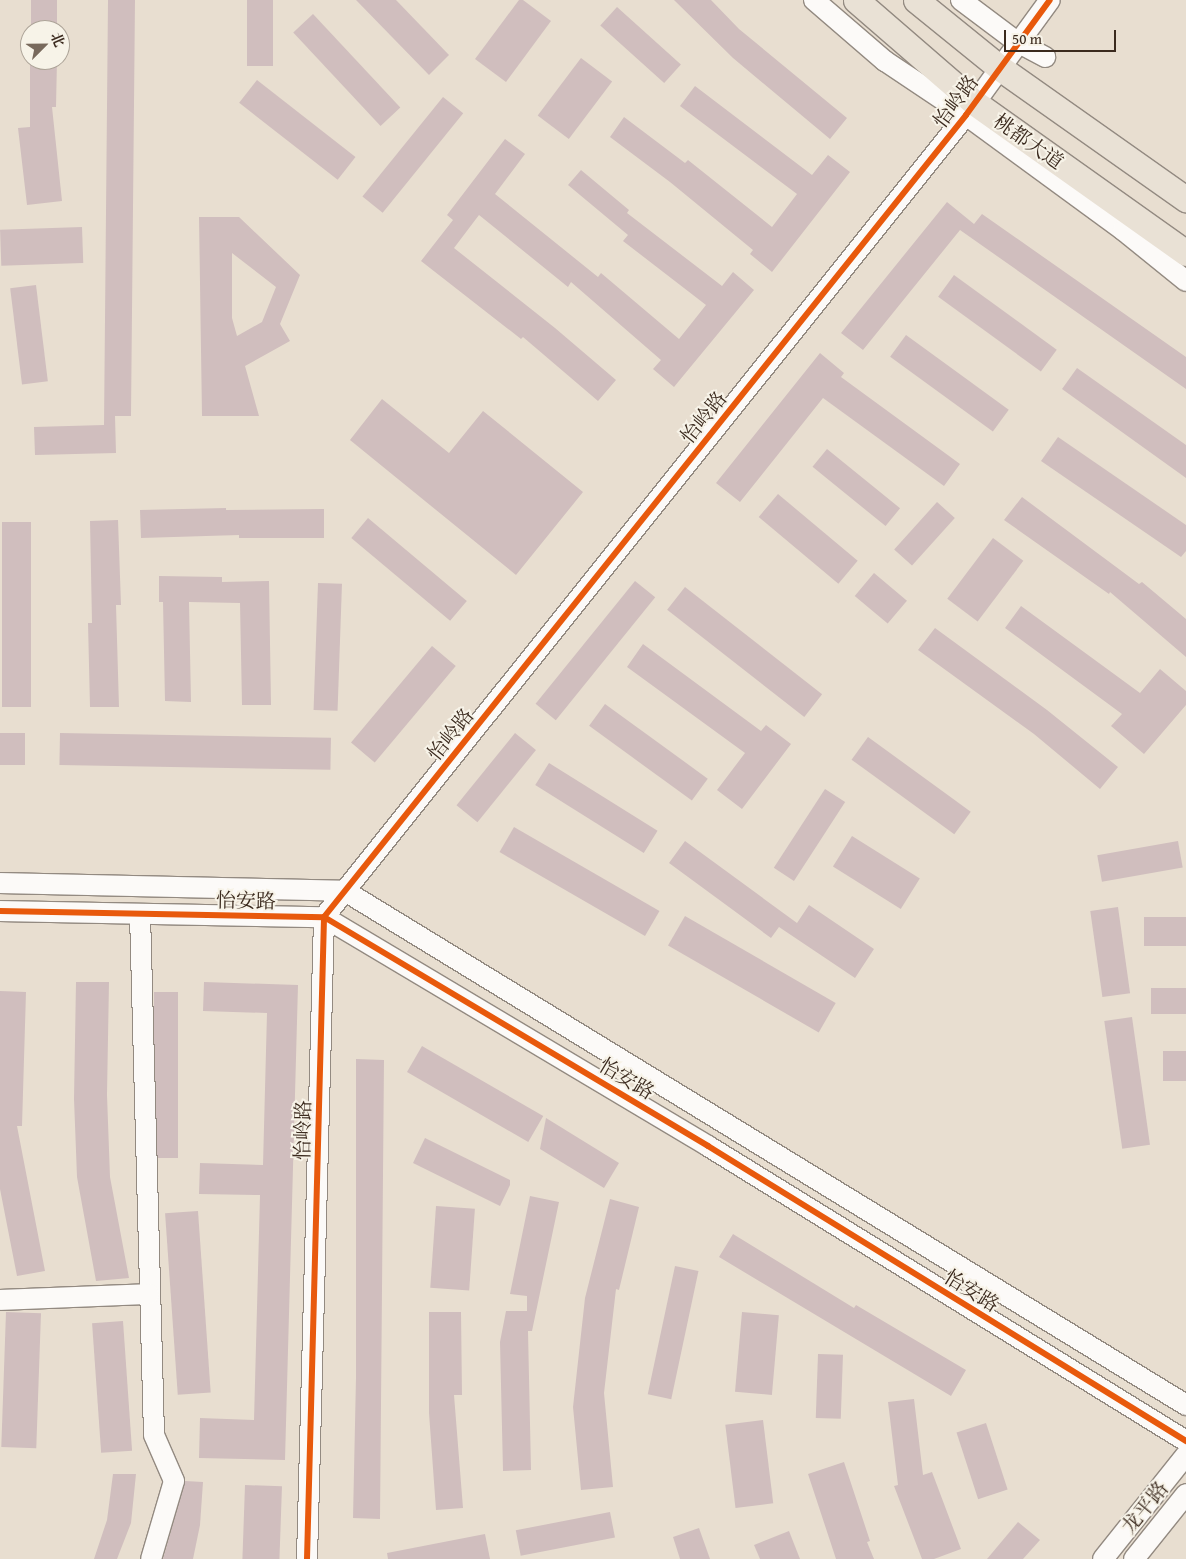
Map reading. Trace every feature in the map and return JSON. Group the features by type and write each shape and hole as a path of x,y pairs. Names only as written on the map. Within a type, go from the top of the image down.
{"main road":[{"name":"桃都大道","path":"856,0 970,109 1186,253"},
{"path":"916,0 1000,68 1186,199"}],"street":[{"path":"814,0 885,61 970,109 1186,281"},
{"path":"961,0 1018,42 1045,57"},
{"name":"怡岭路","path":"307,1559 324,917 970,109 1050,0"},
{"name":"怡安路","path":"0,883 345,891 1186,1405"},
{"name":"怡安路","path":"0,911 324,917 708,1146 1186,1440"},
{"path":"140,914 154,1435 174,1481 151,1559"},
{"path":"0,1300 149,1294"},
{"name":"龙平路","path":"1103,1559 1186,1455"},
{"name":"龙平路","path":"1134,1559 1186,1494"}],"building":[{"path":"31,0 57,0 57,20 31,20"},
{"path":"108,0 135,0 131,416 115,416 116,453 35,455 34,427 104,425"},
{"path":"247,0 273,0 273,66 247,66"},
{"path":"356,0 396,0 449,55 429,75"},
{"path":"519,0 523,0 551,21 506,82 475,59"},
{"path":"674,0 711,0 739,29 847,118 830,139 733,58"},
{"path":"617,7 681,65 664,83 600,26"},
{"path":"313,14 400,108 381,126 293,32"},
{"path":"581,58 612,81 569,139 538,116"},
{"path":"30,70 57,70 56,107 52,107 62,201 27,205 18,128 30,127"},
{"path":"257,80 356,157 338,180 239,103"},
{"path":"695,86 812,175 828,155 850,172 772,272 750,254 753,250 670,182 610,137 624,117 685,163 688,160 772,227 797,194 680,106"},
{"path":"443,97 463,113 383,213 362,196"},
{"path":"505,139 525,154 495,194 598,277 601,273 679,339 706,305 623,241 628,235 568,185 581,170 629,210 627,213 722,286 733,272 754,290 674,387 653,369 661,360 571,282 568,287 479,215 454,248 555,328 616,380 598,401 523,337 521,339 421,261 453,220 447,215"},
{"path":"947,202 974,224 982,214 1186,357 1186,389 960,230 863,350 841,333"},
{"path":"199,217 239,217 300,275 280,324 290,341 245,366 259,416 202,416","holes":["232,253 276,287 262,322 237,336 232,318"]},
{"path":"82,227 83,263 1,266 0,230"},
{"path":"954,275 1057,350 1041,371 938,297"},
{"path":"36,285 48,381 22,384 10,288"},
{"path":"906,335 1009,410 993,431 890,357"},
{"path":"820,353 844,373 841,377 960,464 944,486 823,398 740,502 716,483"},
{"path":"1077,368 1186,445 1186,478 1062,389"},
{"path":"382,399 449,453 483,411 583,492 516,575 350,440"},
{"path":"1058,437 1186,525 1186,551 1181,557 1041,461"},
{"path":"827,449 900,508 886,526 813,467"},
{"path":"778,494 858,561 838,584 759,517"},
{"path":"1022,497 1139,584 1142,582 1186,619 1186,657 1110,592 1109,594 1004,520"},
{"path":"937,502 955,518 912,566 894,550"},
{"path":"226,508 226,510 324,509 324,538 239,538 239,535 141,538 140,510"},
{"path":"368,518 467,601 450,621 351,538"},
{"path":"118,520 121,605 116,605 119,707 90,707 88,623 92,623 90,521"},
{"path":"2,522 31,522 31,707 2,707"},
{"path":"993,538 1023,561 978,622 947,599"},
{"path":"874,573 907,601 888,624 855,596"},
{"path":"159,576 222,577 222,582 269,581 271,705 242,705 240,603 189,602 191,702 165,701 163,602 159,602"},
{"path":"635,581 655,597 556,720 536,704"},
{"path":"318,583 342,584 338,711 314,710"},
{"path":"685,587 822,694 804,717 667,610"},
{"path":"1021,606 1140,693 1160,669 1186,691 1186,705 1144,754 1111,726 1122,714 1005,628"},
{"path":"935,628 1047,710 1118,767 1100,789 1034,734 918,650"},
{"path":"643,644 761,731 766,725 791,744 742,809 717,790 745,753 627,667"},
{"path":"432,646 456,666 375,762 351,743"},
{"path":"605,704 708,779 692,800 589,726"},
{"path":"0,733 25,733 25,765 0,765"},
{"path":"60,733 331,738 330,770 59,765"},
{"path":"515,733 536,750 477,822 456,805"},
{"path":"868,737 971,812 954,834 852,760"},
{"path":"549,763 658,831 644,853 535,785"},
{"path":"825,789 845,802 794,881 774,868"},
{"path":"514,827 659,911 645,936 500,852"},
{"path":"852,836 920,878 901,909 833,867"},
{"path":"685,841 797,923 809,905 874,949 855,978 779,927 771,938 669,863"},
{"path":"1178,841 1183,868 1102,882 1097,855"},
{"path":"1118,907 1130,993 1102,997 1090,911"},
{"path":"685,916 836,1003 819,1032 668,945"},
{"path":"1144,917 1186,917 1186,946 1144,946"},
{"path":"76,982 109,982 107,1095 110,1177 129,1278 96,1281 77,1177 74,1099"},
{"path":"204,982 298,985 285,1460 199,1458 200,1418 254,1420 260,1195 199,1194 200,1163 263,1165 267,1013 203,1011"},
{"path":"1151,988 1186,988 1186,1014 1151,1014"},
{"path":"0,991 26,992 22,1126 17,1126 45,1271 17,1276 0,1189"},
{"path":"154,992 178,992 178,1158 154,1158"},
{"path":"1132,1017 1150,1145 1122,1149 1104,1021"},
{"path":"422,1046 543,1116 528,1142 407,1072"},
{"path":"1163,1051 1186,1051 1186,1081 1163,1081"},
{"path":"356,1059 384,1060 380,1519 353,1518 356,1377"},
{"path":"546,1118 619,1163 604,1188 540,1149"},
{"path":"425,1138 510,1180 510,1185 500,1206 413,1163"},
{"path":"530,1196 559,1202 532,1331 528,1331 531,1470 503,1471 500,1342 506,1311 527,1311 527,1296 510,1294"},
{"path":"610,1199 639,1207 619,1290 616,1289 604,1393 613,1487 581,1490 573,1407 585,1298"},
{"path":"436,1206 475,1209 469,1291 430,1288"},
{"path":"198,1211 211,1393 178,1395 165,1213"},
{"path":"733,1234 854,1308 856,1305 966,1370 951,1396 719,1257"},
{"path":"675,1266 698,1271 671,1399 648,1394"},
{"path":"6,1312 41,1313 36,1448 1,1447"},
{"path":"429,1312 461,1312 462,1395 454,1395 463,1508 436,1510 429,1413"},
{"path":"742,1312 779,1315 772,1395 735,1392"},
{"path":"123,1321 132,1451 101,1453 92,1323"},
{"path":"818,1354 843,1355 841,1419 816,1418"},
{"path":"914,1399 923,1475 932,1472 961,1549 934,1559 922,1559 894,1486 898,1485 888,1402"},
{"path":"763,1420 773,1503 736,1508 725,1425"},
{"path":"986,1423 1008,1490 978,1499 957,1433"},
{"path":"844,1462 870,1541 867,1542 874,1559 836,1559 808,1474"},
{"path":"113,1474 136,1474 131,1523 117,1559 94,1559 107,1520"},
{"path":"185,1481 203,1482 200,1525 193,1559 163,1559"},
{"path":"245,1485 282,1486 279,1559 242,1559"},
{"path":"610,1512 615,1538 521,1556 516,1530"},
{"path":"1018,1522 1040,1540 1023,1559 987,1559"},
{"path":"699,1528 710,1559 680,1559 673,1537"},
{"path":"789,1531 800,1559 760,1559 754,1545"},
{"path":"485,1534 490,1559 388,1559 387,1553"}],"cycle path":[{"path":"307,1559 324,917 966,115 1050,0"},
{"path":"0,911 324,917 708,1146 1186,1441"}]}
